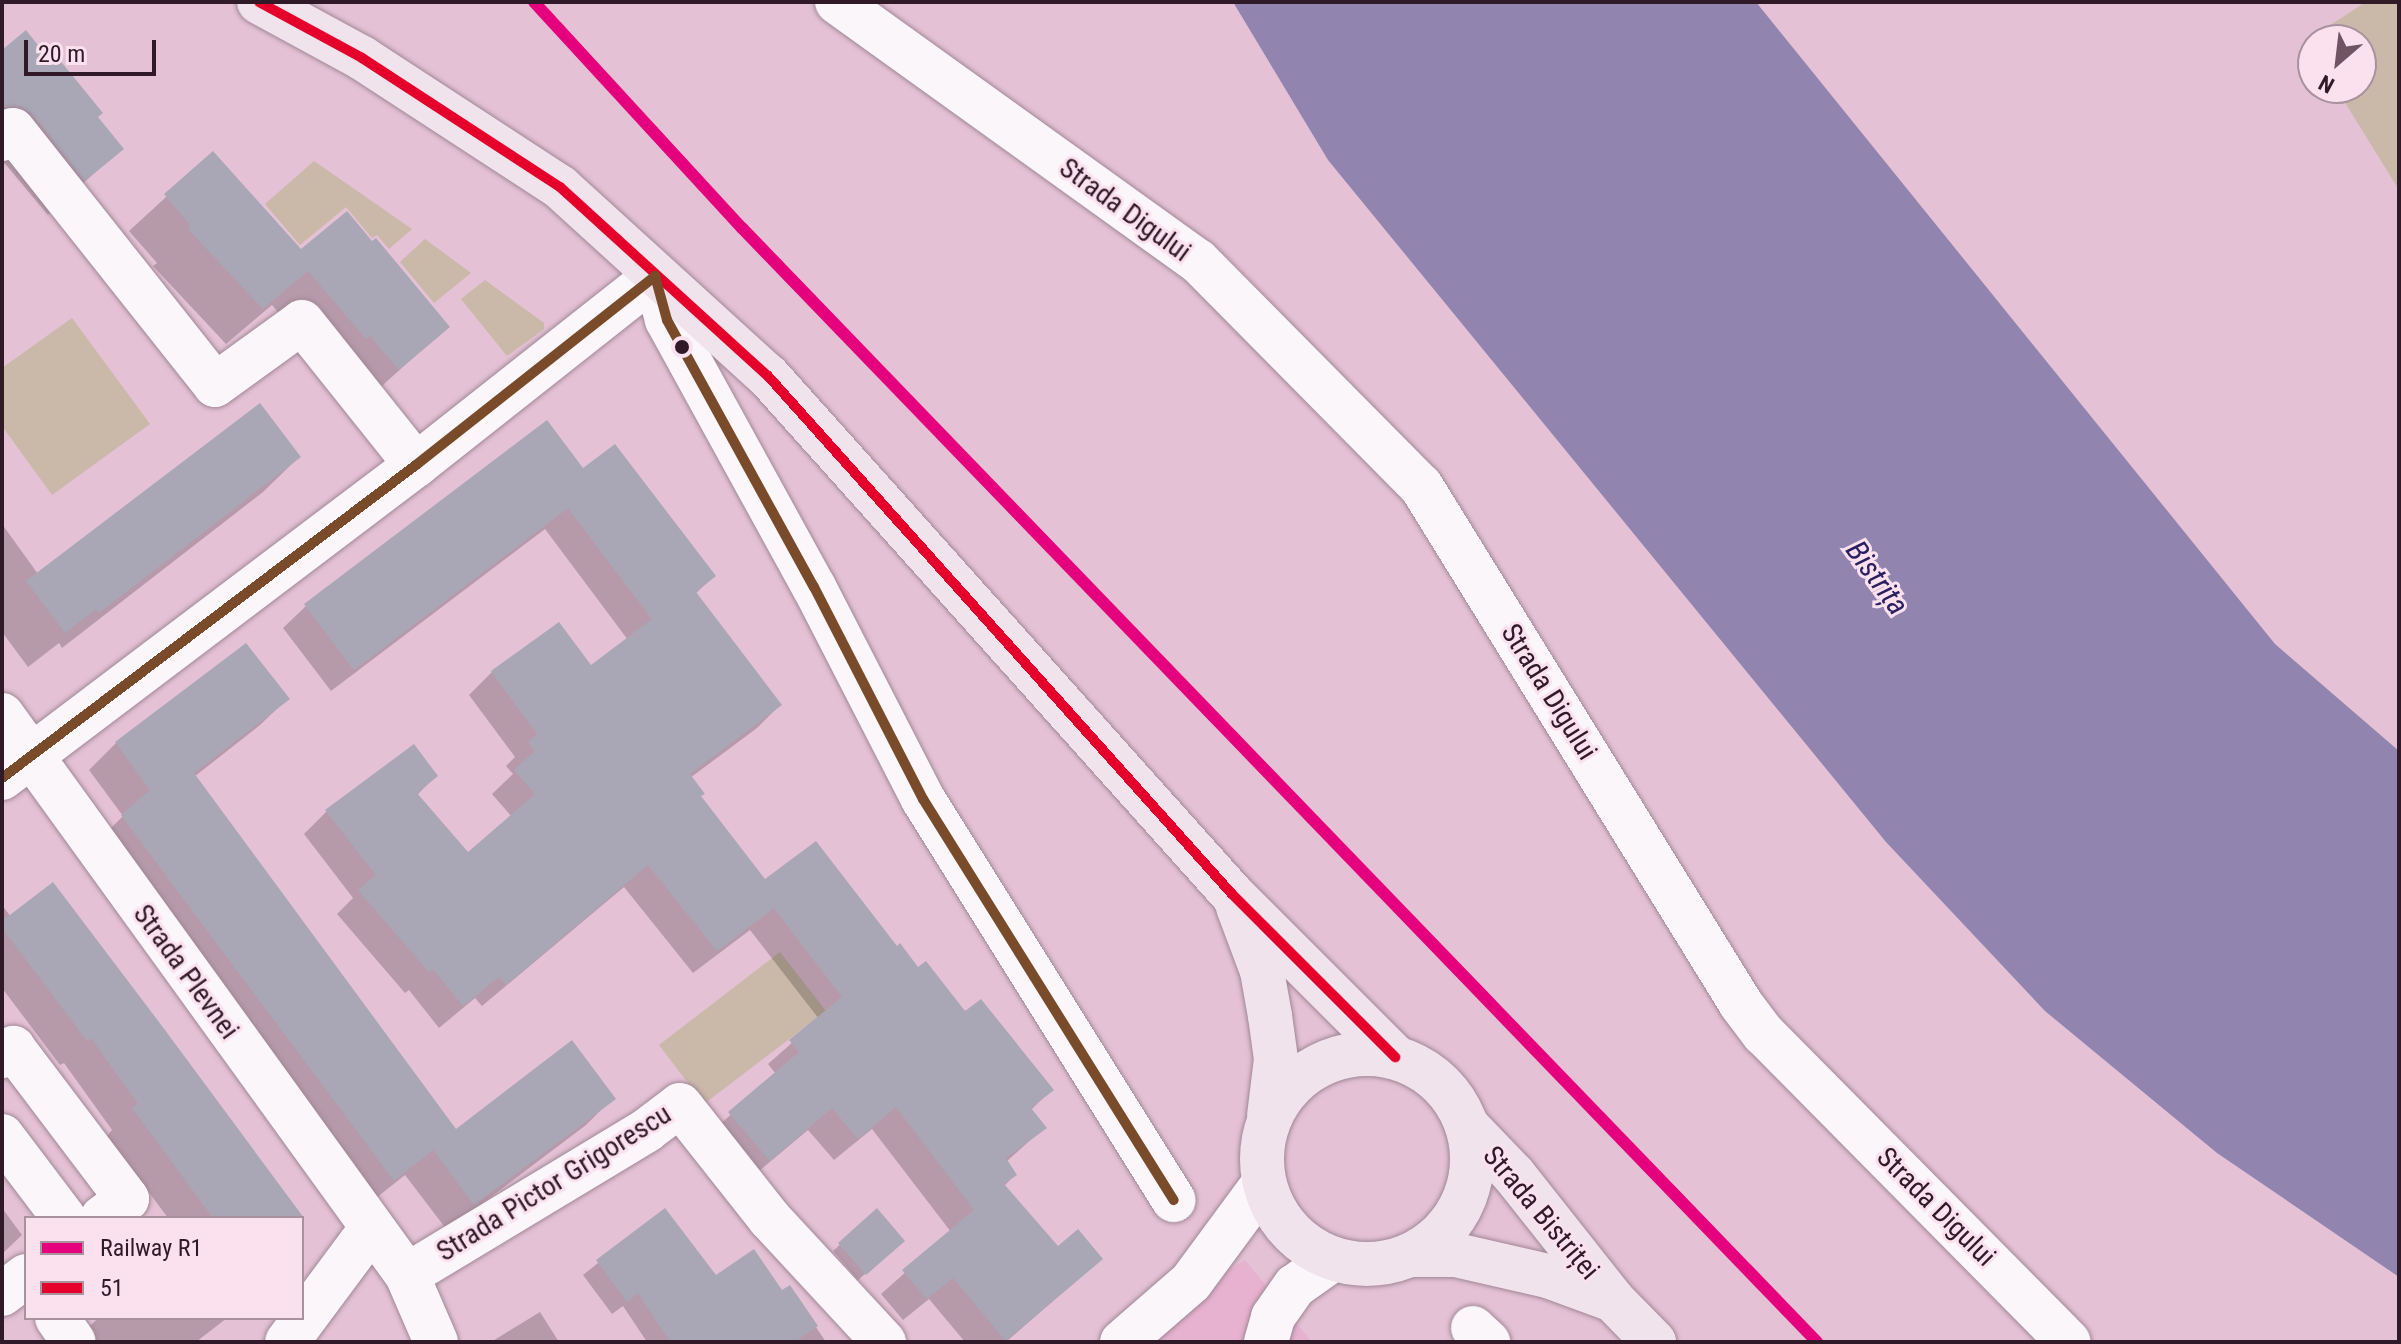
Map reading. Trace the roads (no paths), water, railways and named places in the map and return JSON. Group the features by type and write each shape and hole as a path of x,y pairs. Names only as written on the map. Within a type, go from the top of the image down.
{"main road":[{"path":"259,2 362,58 560,187 768,376 1232,894 1395,1057"},
{"path":"1232,894 1262,971 1270,1016 1276,1059 1261,1151 1264,1183 1278,1216 1302,1242 1333,1259 1373,1264 1412,1255 1447,1226 1457,1214 1469,1187 1472,1156 1467,1126 1451,1096 1427,1072 1395,1057 1364,1053 1334,1059 1306,1072 1284,1094 1268,1120"},
{"name":"Strada Bistriței","path":"1467,1126 1514,1175 1613,1300 1654,1342"},
{"name":"Strada Bistriței","path":"1412,1255 1456,1255 1548,1276 1613,1300"}],"street":[{"name":"Strada Digului","path":"837,2 1198,261 1421,486 1741,1004 1764,1034 2069,1342"},
{"path":"2,139 13,130 215,385 302,322 416,465"},
{"path":"17,767 416,465 655,276 667,320 814,587 923,799 1174,1200"},
{"name":"Strada Plevnei","path":"2,715 17,767 407,1275 436,1342"},
{"path":"2,1056 13,1048 127,1199 105,1216"},
{"name":"Strada Pictor Grigorescu","path":"407,1275 647,1130 680,1105 770,1219 884,1342"},
{"path":"2,1136 62,1216"},
{"path":"1122,1342 1191,1282 1264,1183"},
{"path":"304,1319 371,1229"},
{"path":"1266,1342 1273,1317 1295,1286 1333,1259"},
{"path":"2,1294 24,1278"},
{"path":"58,1320 74,1342"},
{"path":"287,1342 303,1320"}],"water":[{"name":"Bistrița","path":"1233,2 1756,2 2275,644 2399,751 2399,1277 2217,1153 2045,1011 1886,842 1328,160"}],"rail line":[{"name":"R1","path":"534,2 742,228 1817,1342"}]}
